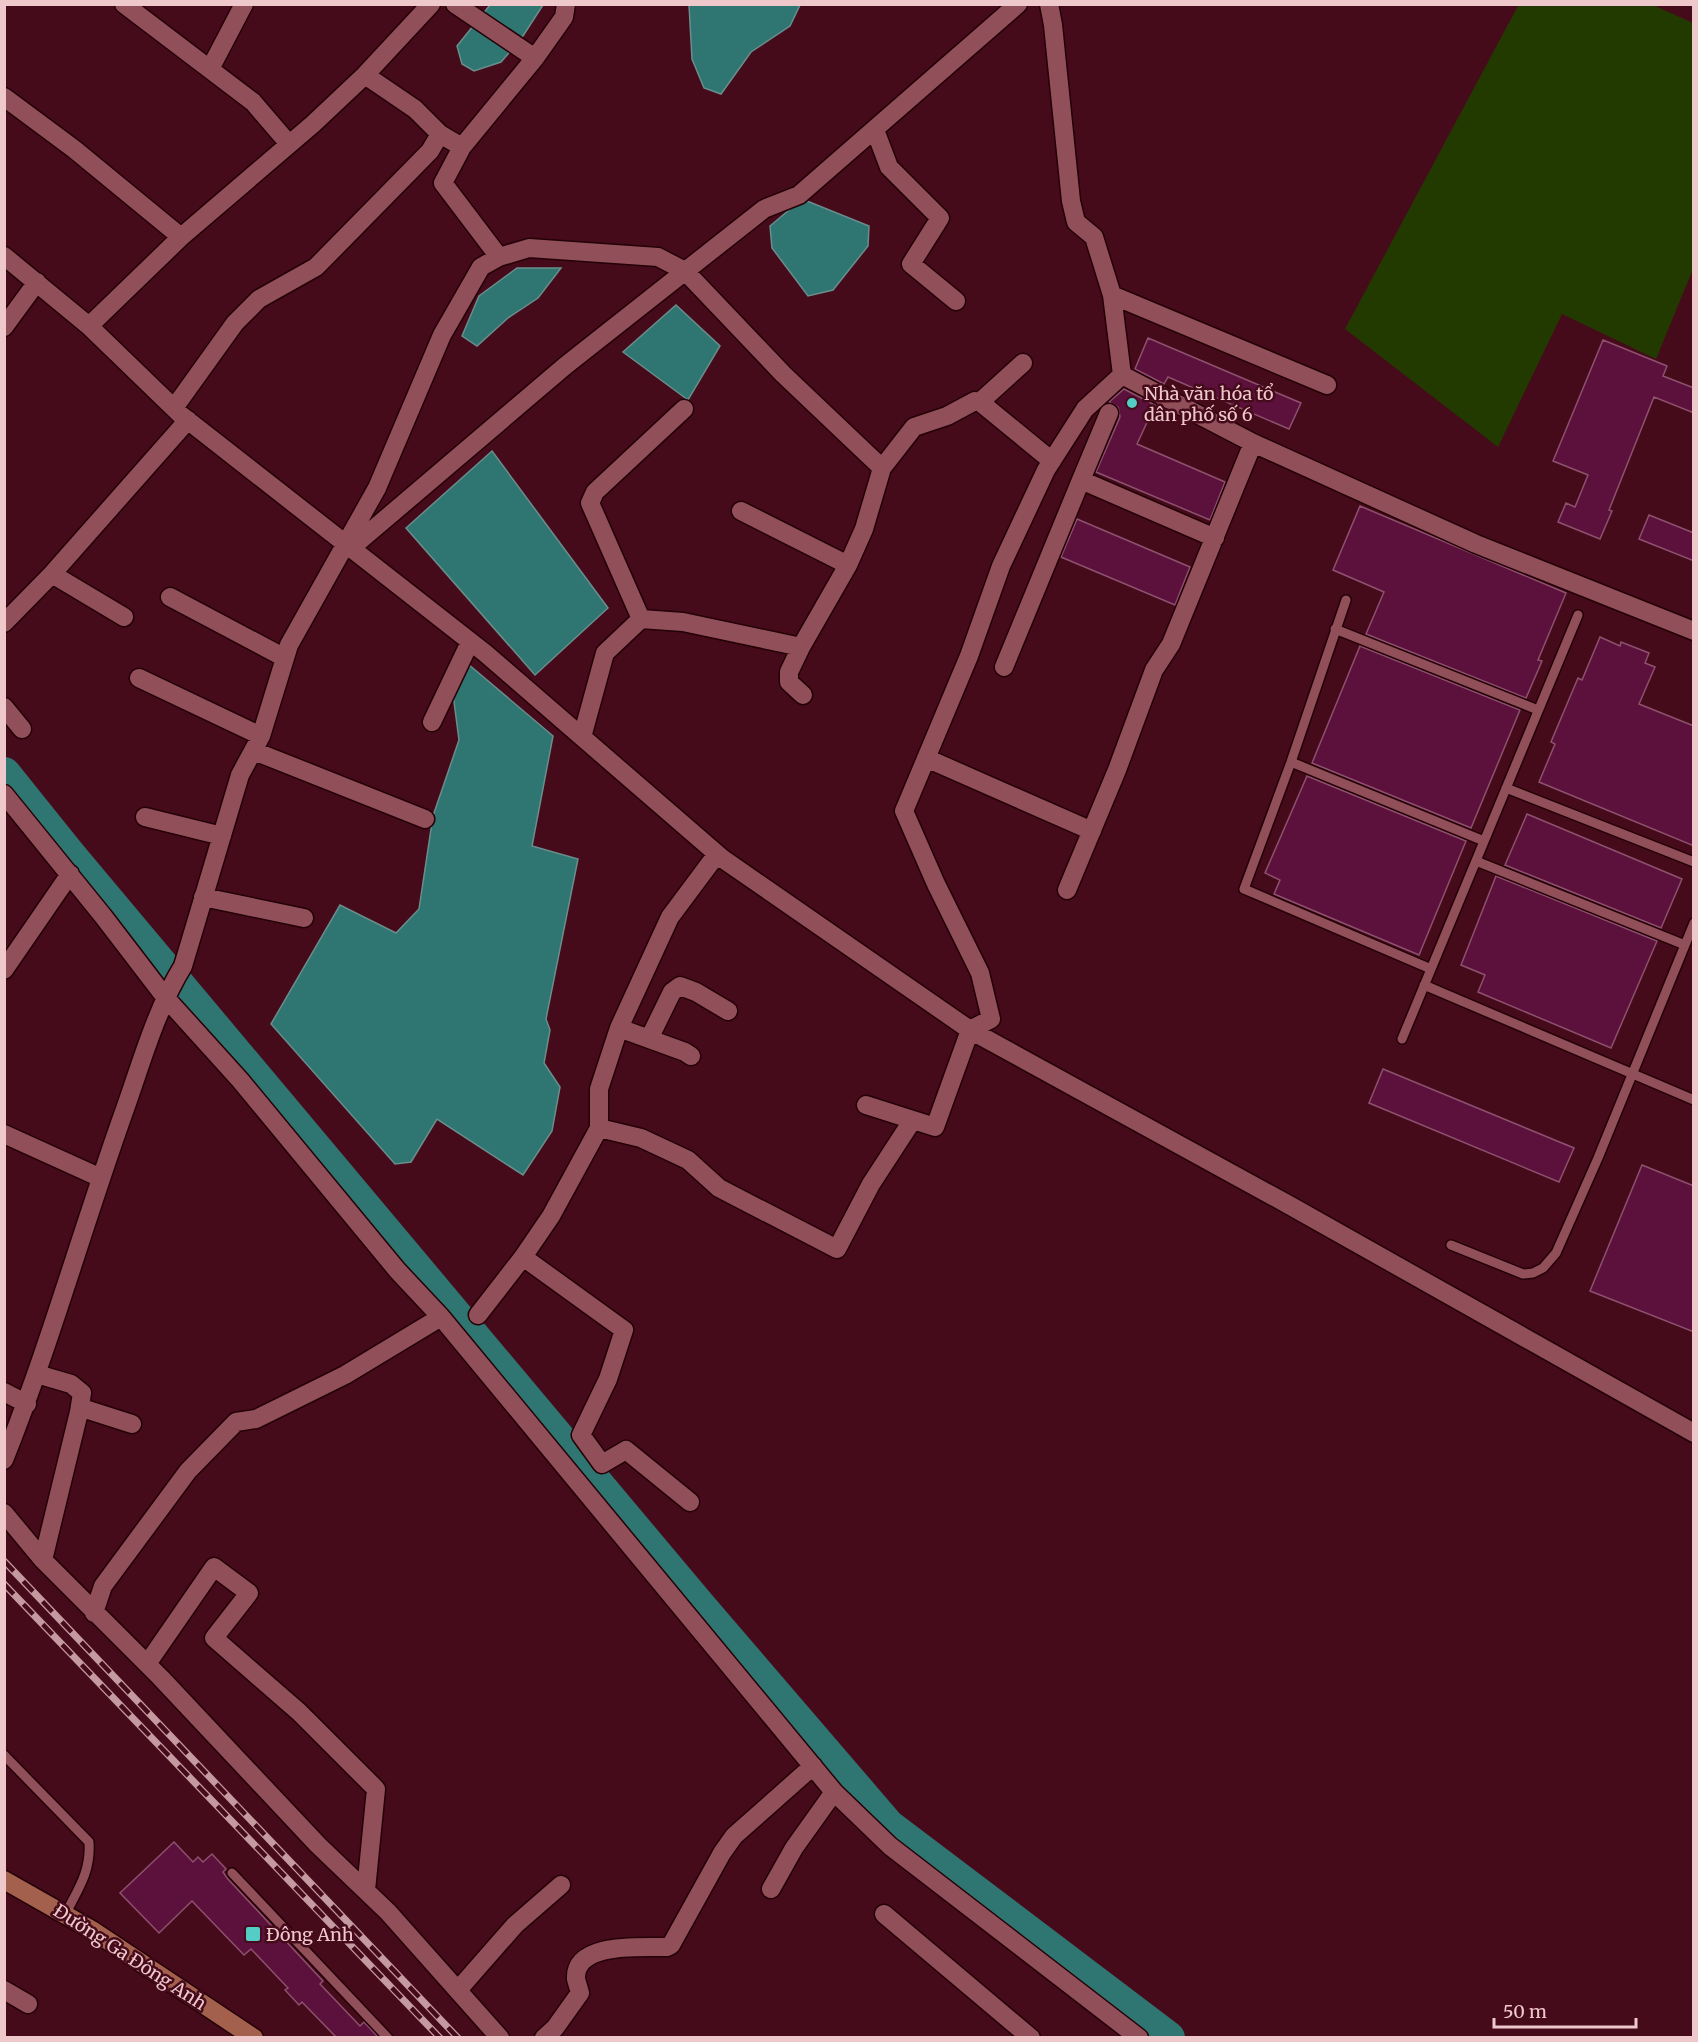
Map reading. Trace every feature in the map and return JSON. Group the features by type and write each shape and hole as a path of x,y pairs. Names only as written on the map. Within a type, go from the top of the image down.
{"street":[{"path":"124,4 253,102 289,144"},
{"path":"210,69 244,4"},
{"path":"90,326 181,237 365,75 431,4"},
{"path":"500,257 443,183 462,147 530,54 564,17 566,4"},
{"path":"348,547 565,366 764,209 800,195 1018,4"},
{"path":"1049,4 1071,201 1076,222 1094,237 1112,295 1122,375"},
{"path":"462,9 530,54"},
{"path":"365,75 415,109 440,134 462,147"},
{"path":"4,97 74,148 181,237"},
{"path":"875,130 890,167 940,218 911,264 956,301"},
{"path":"174,408 235,323 259,299 316,267 430,151 440,134"},
{"path":"4,1460 27,1404 101,1178 166,994 183,966 240,775 257,743 289,645 348,547 377,488 442,334 481,267 500,257 529,248 658,257 685,271 783,374 882,468"},
{"path":"4,256 90,326 188,420 470,642 717,854 970,1030 1300,1211 1694,1433"},
{"path":"4,327 37,282"},
{"path":"1112,295 1327,385"},
{"path":"980,402 1023,363"},
{"path":"1122,375 1253,442 1476,544 1694,631"},
{"path":"866,1105 935,1127 970,1030 991,1019 980,972 936,884 904,811 969,656 1001,566 1052,461 1085,409 1122,375"},
{"path":"803,695 789,682 789,672 848,565 864,530 882,468 914,427 947,416 975,401 980,402 1052,461"},
{"path":"641,619 590,503 595,492 684,409"},
{"path":"1004,667 1109,413"},
{"path":"4,623 52,574 188,420"},
{"path":"1067,890 1154,670 1171,644 1253,442"},
{"path":"1081,480 1215,538"},
{"path":"741,511 848,565"},
{"path":"52,574 124,617"},
{"path":"170,597 285,658"},
{"path":"582,737 605,653 641,619 683,622 801,647"},
{"path":"432,722 470,642"},
{"path":"139,678 257,743 425,819"},
{"path":"4,707 22,729"},
{"path":"926,758 1092,831"},
{"path":"4,794 166,994 397,1270 441,1317 834,1792 890,1846 1139,2037"},
{"path":"145,817 222,836"},
{"path":"478,1315 551,1216 599,1128 599,1089 619,1028 670,917 717,854"},
{"path":"4,970 69,874"},
{"path":"203,897 303,918"},
{"path":"649,1039 672,992 680,986 696,992 728,1011"},
{"path":"619,1028 686,1052 690,1056"},
{"path":"599,1128 641,1138 688,1160 719,1188 837,1249 871,1184 912,1121"},
{"path":"4,1134 101,1178"},
{"path":"523,1257 624,1330 608,1379 581,1435 602,1464 626,1450 690,1502"},
{"path":"94,1613 103,1586 188,1471 236,1422 256,1419 345,1375 441,1317"},
{"path":"37,1374 71,1384 81,1393 79,1412 43,1560"},
{"path":"4,1392 27,1404"},
{"path":"79,1412 82,1408 132,1424"},
{"path":"4,1513 43,1560 94,1613 147,1664 318,1845 388,1911 500,2037"},
{"path":"147,1664 214,1567 249,1593 214,1638 299,1712 376,1789 366,1890"},
{"path":"544,2037 555,2028 580,1993 576,1977 581,1965 592,1954 615,1948 671,1945 722,1853 734,1836 813,1766"},
{"path":"771,1889 794,1848 834,1792"},
{"name":"Đường Ga Đông Anh","path":"4,1880 92,1930 254,2037"},
{"path":"458,1990 515,1926 561,1885"},
{"path":"884,1914 1031,2037"},
{"path":"4,1990 28,2004"}],"lane":[{"path":"1346,600 1291,762 1244,889 1431,969"},
{"path":"1402,1039 1578,615"},
{"path":"1335,629 1538,710"},
{"path":"1291,762 1484,841"},
{"path":"1506,788 1694,862"},
{"path":"1476,861 1685,945"},
{"path":"1451,1245 1523,1274 1533,1273 1543,1268 1556,1253 1694,924"},
{"path":"1424,985 1694,1100"},
{"path":"4,1755 89,1842 88,1869 65,1915"},
{"path":"232,1873 388,2037"}],"green space":[{"path":"1519,4 1653,5 1693,23 1693,269 1656,359 1562,314 1498,447 1345,329"}],"water":[{"path":"689,4 800,5 790,26 751,52 721,94 704,88 692,59"},
{"path":"490,5 543,5 521,39 501,62 474,71 462,64 457,46"},
{"path":"802,199 869,226 868,246 833,290 808,296 772,248 770,226"},
{"path":"517,268 561,268 538,298 508,318 477,346 462,336 479,296"},
{"path":"676,305 720,346 688,400 623,352"},
{"path":"492,451 608,608 535,675 406,528"},
{"path":"468,664 553,736 532,846 578,859 546,1019 550,1030 544,1063 560,1087 552,1131 523,1175 437,1119 411,1162 395,1164 271,1024 340,905 396,933 419,909 433,816 459,740 453,694"}],"building":[{"path":"1148,338 1301,403 1289,429 1168,377 1164,384 1135,369"},
{"path":"1603,340 1667,366 1663,376 1694,388 1694,413 1654,397 1609,510 1612,511 1600,539 1558,522 1566,503 1575,507 1588,475 1553,461"},
{"path":"1124,389 1155,405 1137,444 1225,482 1210,520 1096,472 1120,417 1118,407 1109,402"},
{"path":"1360,506 1566,593 1538,660 1542,661 1526,698 1366,634 1384,592 1333,570"},
{"path":"1649,515 1694,533 1694,561 1639,539"},
{"path":"1077,519 1190,567 1175,605 1061,557"},
{"path":"1600,637 1620,646 1621,642 1649,653 1645,663 1655,667 1639,704 1694,726 1694,846 1539,782 1555,744 1551,742 1578,678 1582,680"},
{"path":"1360,646 1520,710 1471,828 1312,763"},
{"path":"1307,776 1466,841 1419,955 1274,894 1280,880 1265,873"},
{"path":"1527,814 1682,879 1661,928 1505,865"},
{"path":"1496,876 1657,941 1611,1048 1478,992 1485,975 1461,965"},
{"path":"1383,1069 1574,1148 1559,1182 1369,1103"},
{"path":"1642,1165 1694,1186 1694,1332 1590,1291"},
{"path":"174,1842 193,1862 198,1857 203,1862 212,1854 226,1869 223,1872 227,1878 323,1981 320,1984 360,2026 364,2022 378,2037 336,2037 302,2002 299,2005 285,1990 288,1988 251,1949 244,1955 192,1901 159,1933 120,1893"}],"waterway":[{"path":"4,774 69,855 699,1606 888,1826 1168,2038"}],"railway":[{"path":"4,1561 458,2038"},
{"path":"4,1584 440,2038"}],"place":[{"name":"Nhà văn hóa tổ dân phố số 6","path":"1132,403"},
{"name":"Đông Anh","path":"253,1934"}]}
